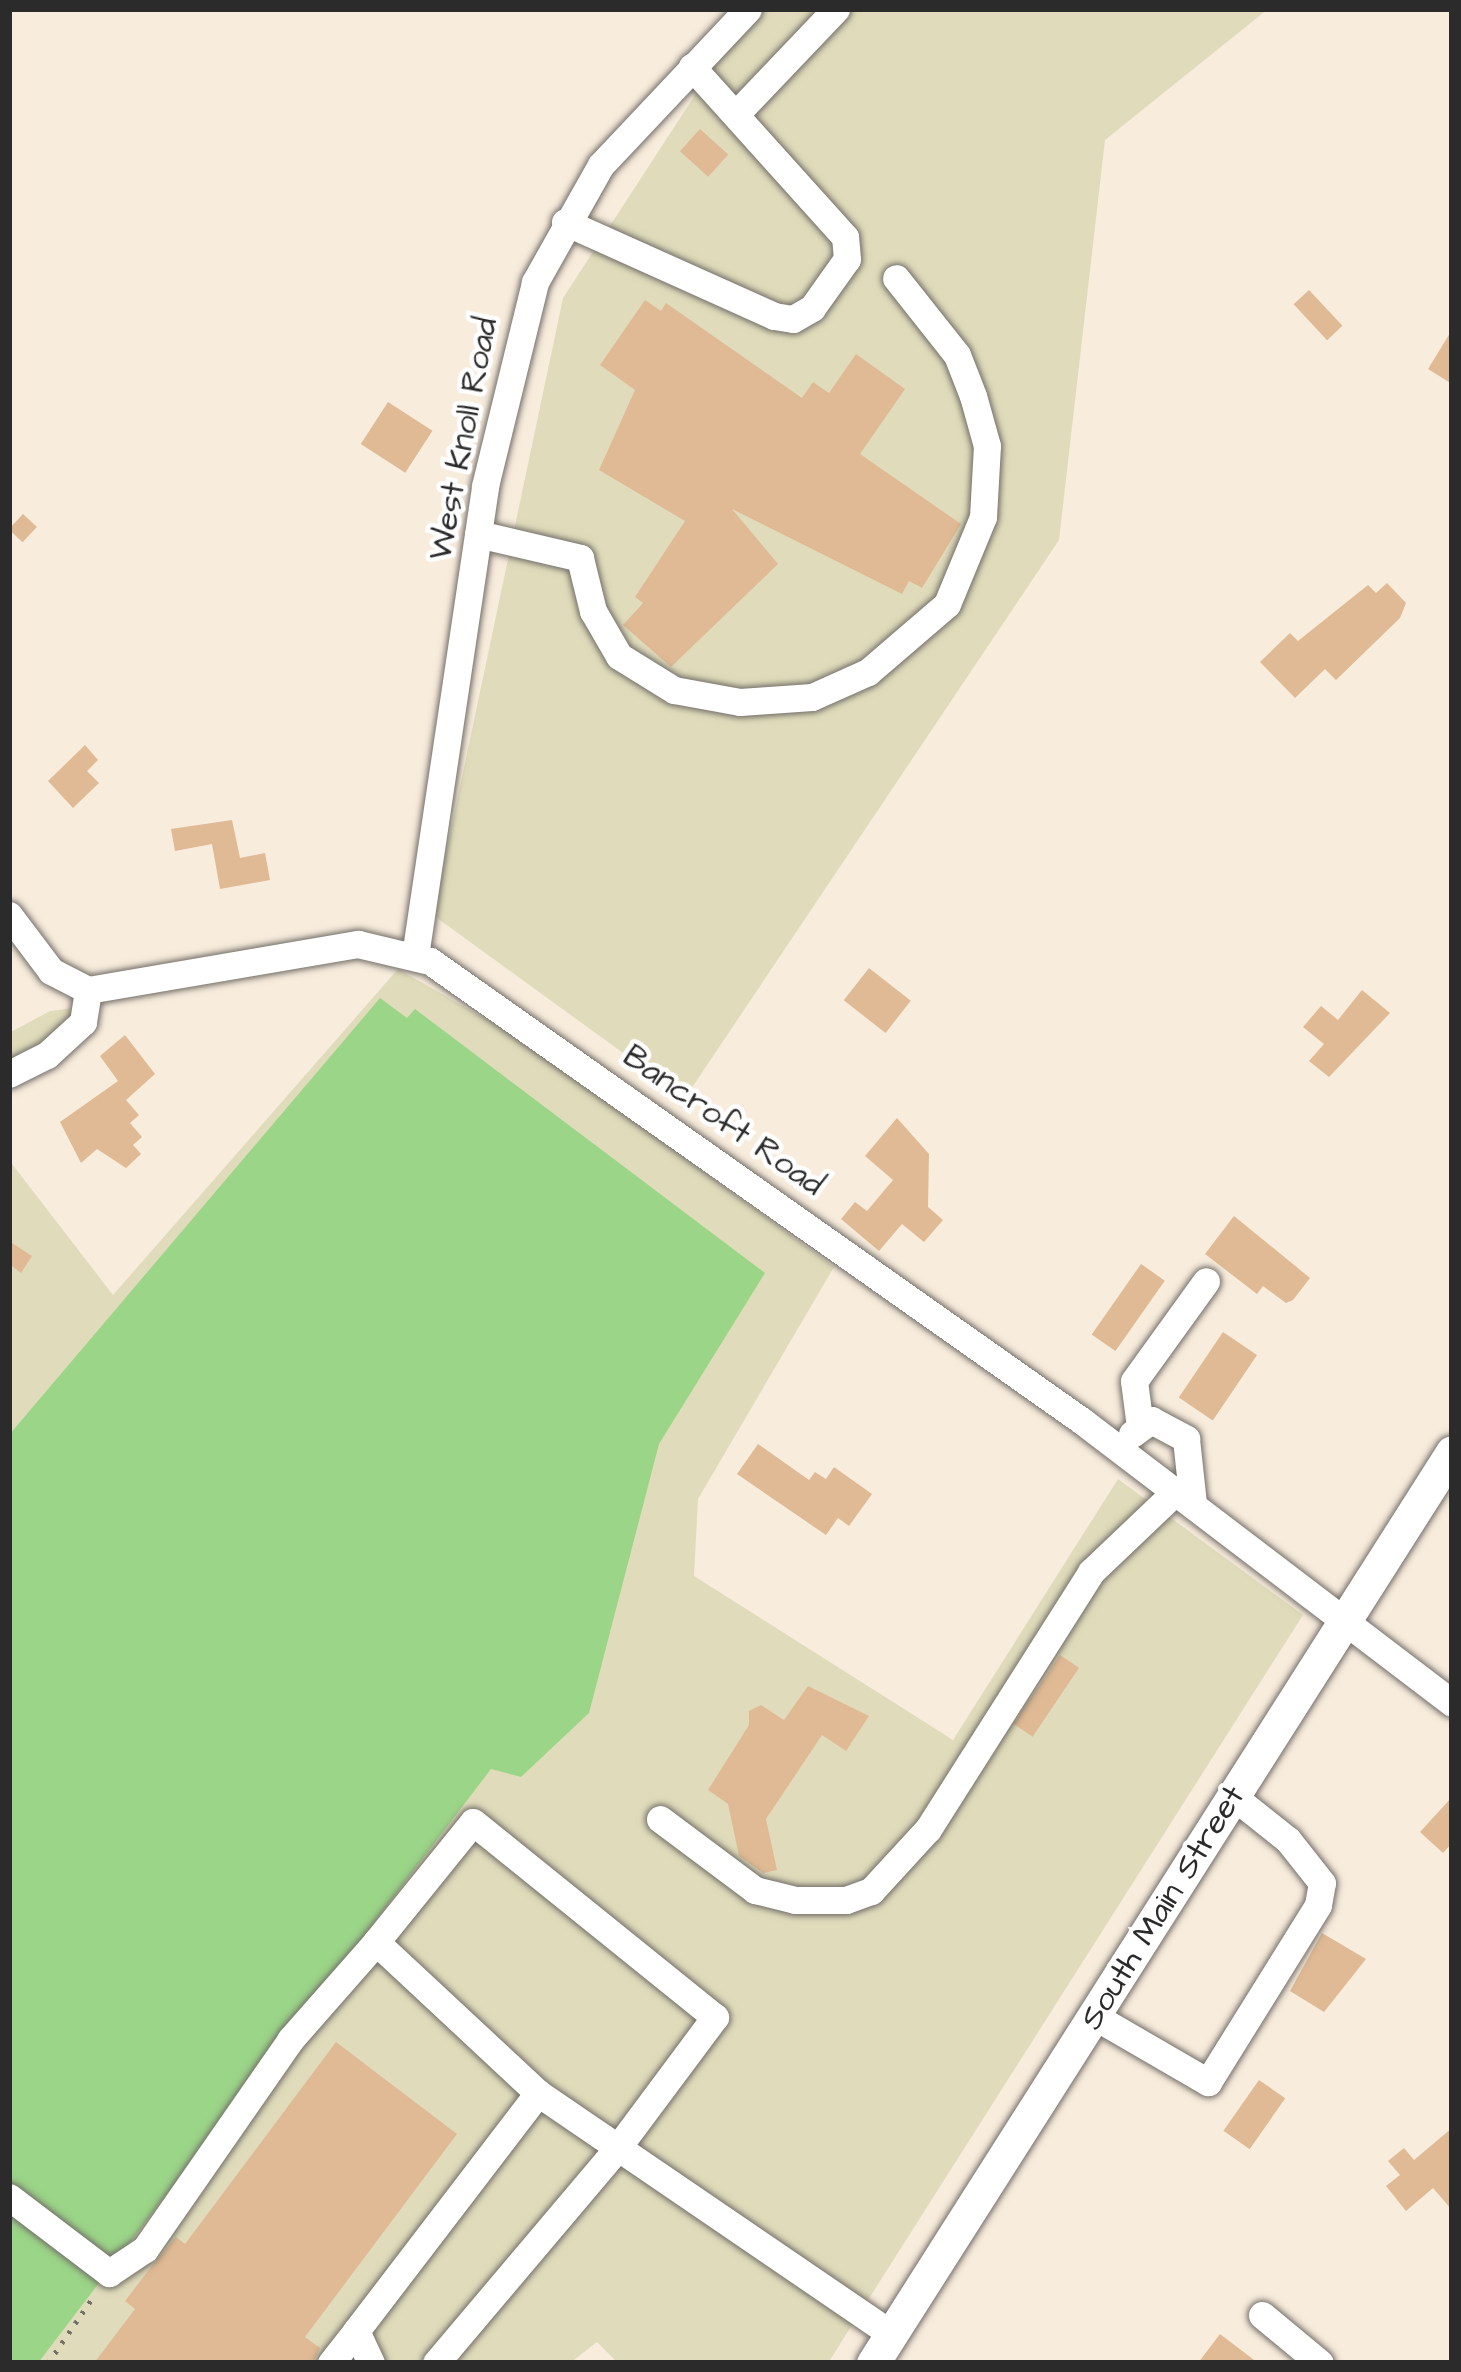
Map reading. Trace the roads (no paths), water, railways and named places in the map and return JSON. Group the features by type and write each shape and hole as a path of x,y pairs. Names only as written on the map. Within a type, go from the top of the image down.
{"main road":[{"name":"South Main Street","path":"882,2349 1452,1452"}],"street":[{"name":"West Knoll Road","path":"415,956 478,534 513,352 565,223 601,165 748,9"},
{"path":"736,114 836,9"},
{"path":"565,223 774,316 793,319 812,308 848,259 845,237 692,67"},
{"path":"478,534 580,558 592,611 619,656 674,690 740,702 812,697 868,672 946,604 983,517 987,446 973,396 957,356 896,278"},
{"path":"9,915 51,971 88,990 82,1022 47,1055 9,1074"},
{"name":"Bancroft Road","path":"88,990 341,946 415,956 522,1023 1115,1446 1452,1703"},
{"path":"1141,1427 1134,1381 1206,1282"},
{"path":"660,1819 755,1890 829,1900 871,1891 928,1829 1091,1572 1184,1497 1186,1439 1151,1420 1115,1446"},
{"path":"1094,2016 1208,2082 1318,1905 1322,1883 1288,1840 1234,1797"},
{"path":"9,2198 110,2273 145,2249 290,2040 473,1822 715,2017 615,2151 436,2363"},
{"path":"376,1942 538,2093 882,2349"},
{"path":"331,2363 538,2093"},
{"path":"1262,2315 1320,2363"},
{"path":"356,2331 371,2363"}]}
